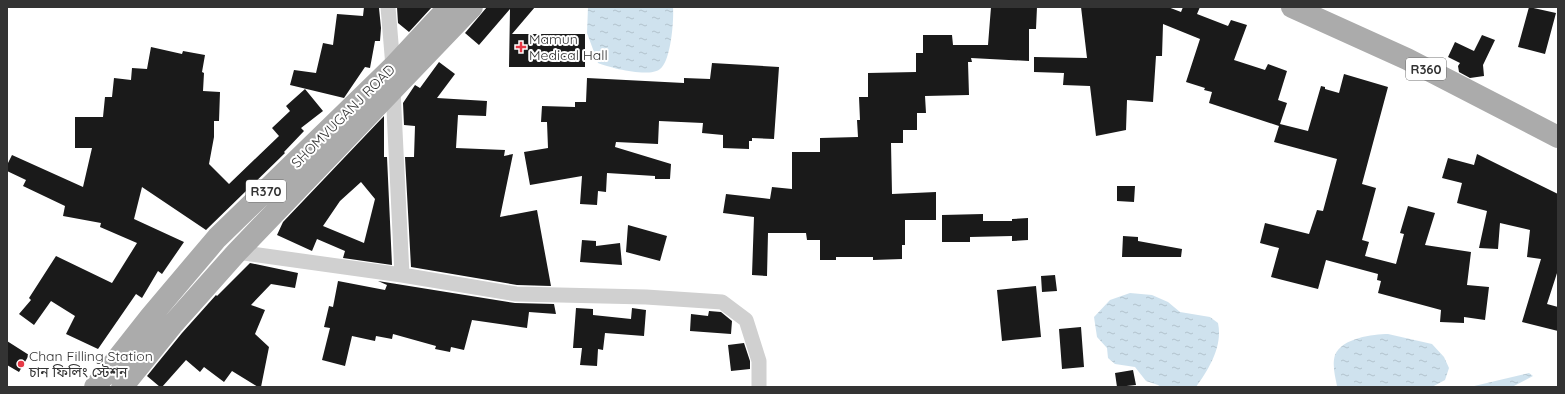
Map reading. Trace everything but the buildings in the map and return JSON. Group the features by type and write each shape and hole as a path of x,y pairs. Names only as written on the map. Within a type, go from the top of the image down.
{"main road":[{"name":"SHOMVUGANJ ROAD","path":"95,387 151,316 217,238 393,67 449,7"},
{"name":"SHOMVUGANJ ROAD","path":"122,387 172,324 237,252 472,7"},
{"name":"R360","path":"1292,7 1407,60 1558,137"}],"street":[{"path":"388,7 393,67"},
{"path":"393,89 402,275"},
{"path":"237,252 402,275 516,294 646,296 722,302 746,320 759,361 759,387"}],"water":[{"path":"588,7 673,7 671,40 664,65 655,72 648,73 620,69 598,63 587,33"},
{"path":"1130,293 1152,295 1168,302 1180,312 1210,317 1218,323 1219,332 1217,349 1206,373 1196,387 1161,387 1146,381 1135,367 1115,364 1108,358 1107,348 1097,337 1094,317 1110,300"},
{"path":"1388,334 1432,344 1444,357 1449,368 1445,380 1432,387 1337,386 1334,363 1335,355 1339,349 1358,338"},
{"path":"1529,373 1533,376 1512,387 1470,387"}],"place":[{"name":"Mamun Medical Hall","path":"521,47"},
{"name":"Chan Filling Station চান ফিলিং স্টেশন","path":"21,364"}]}
